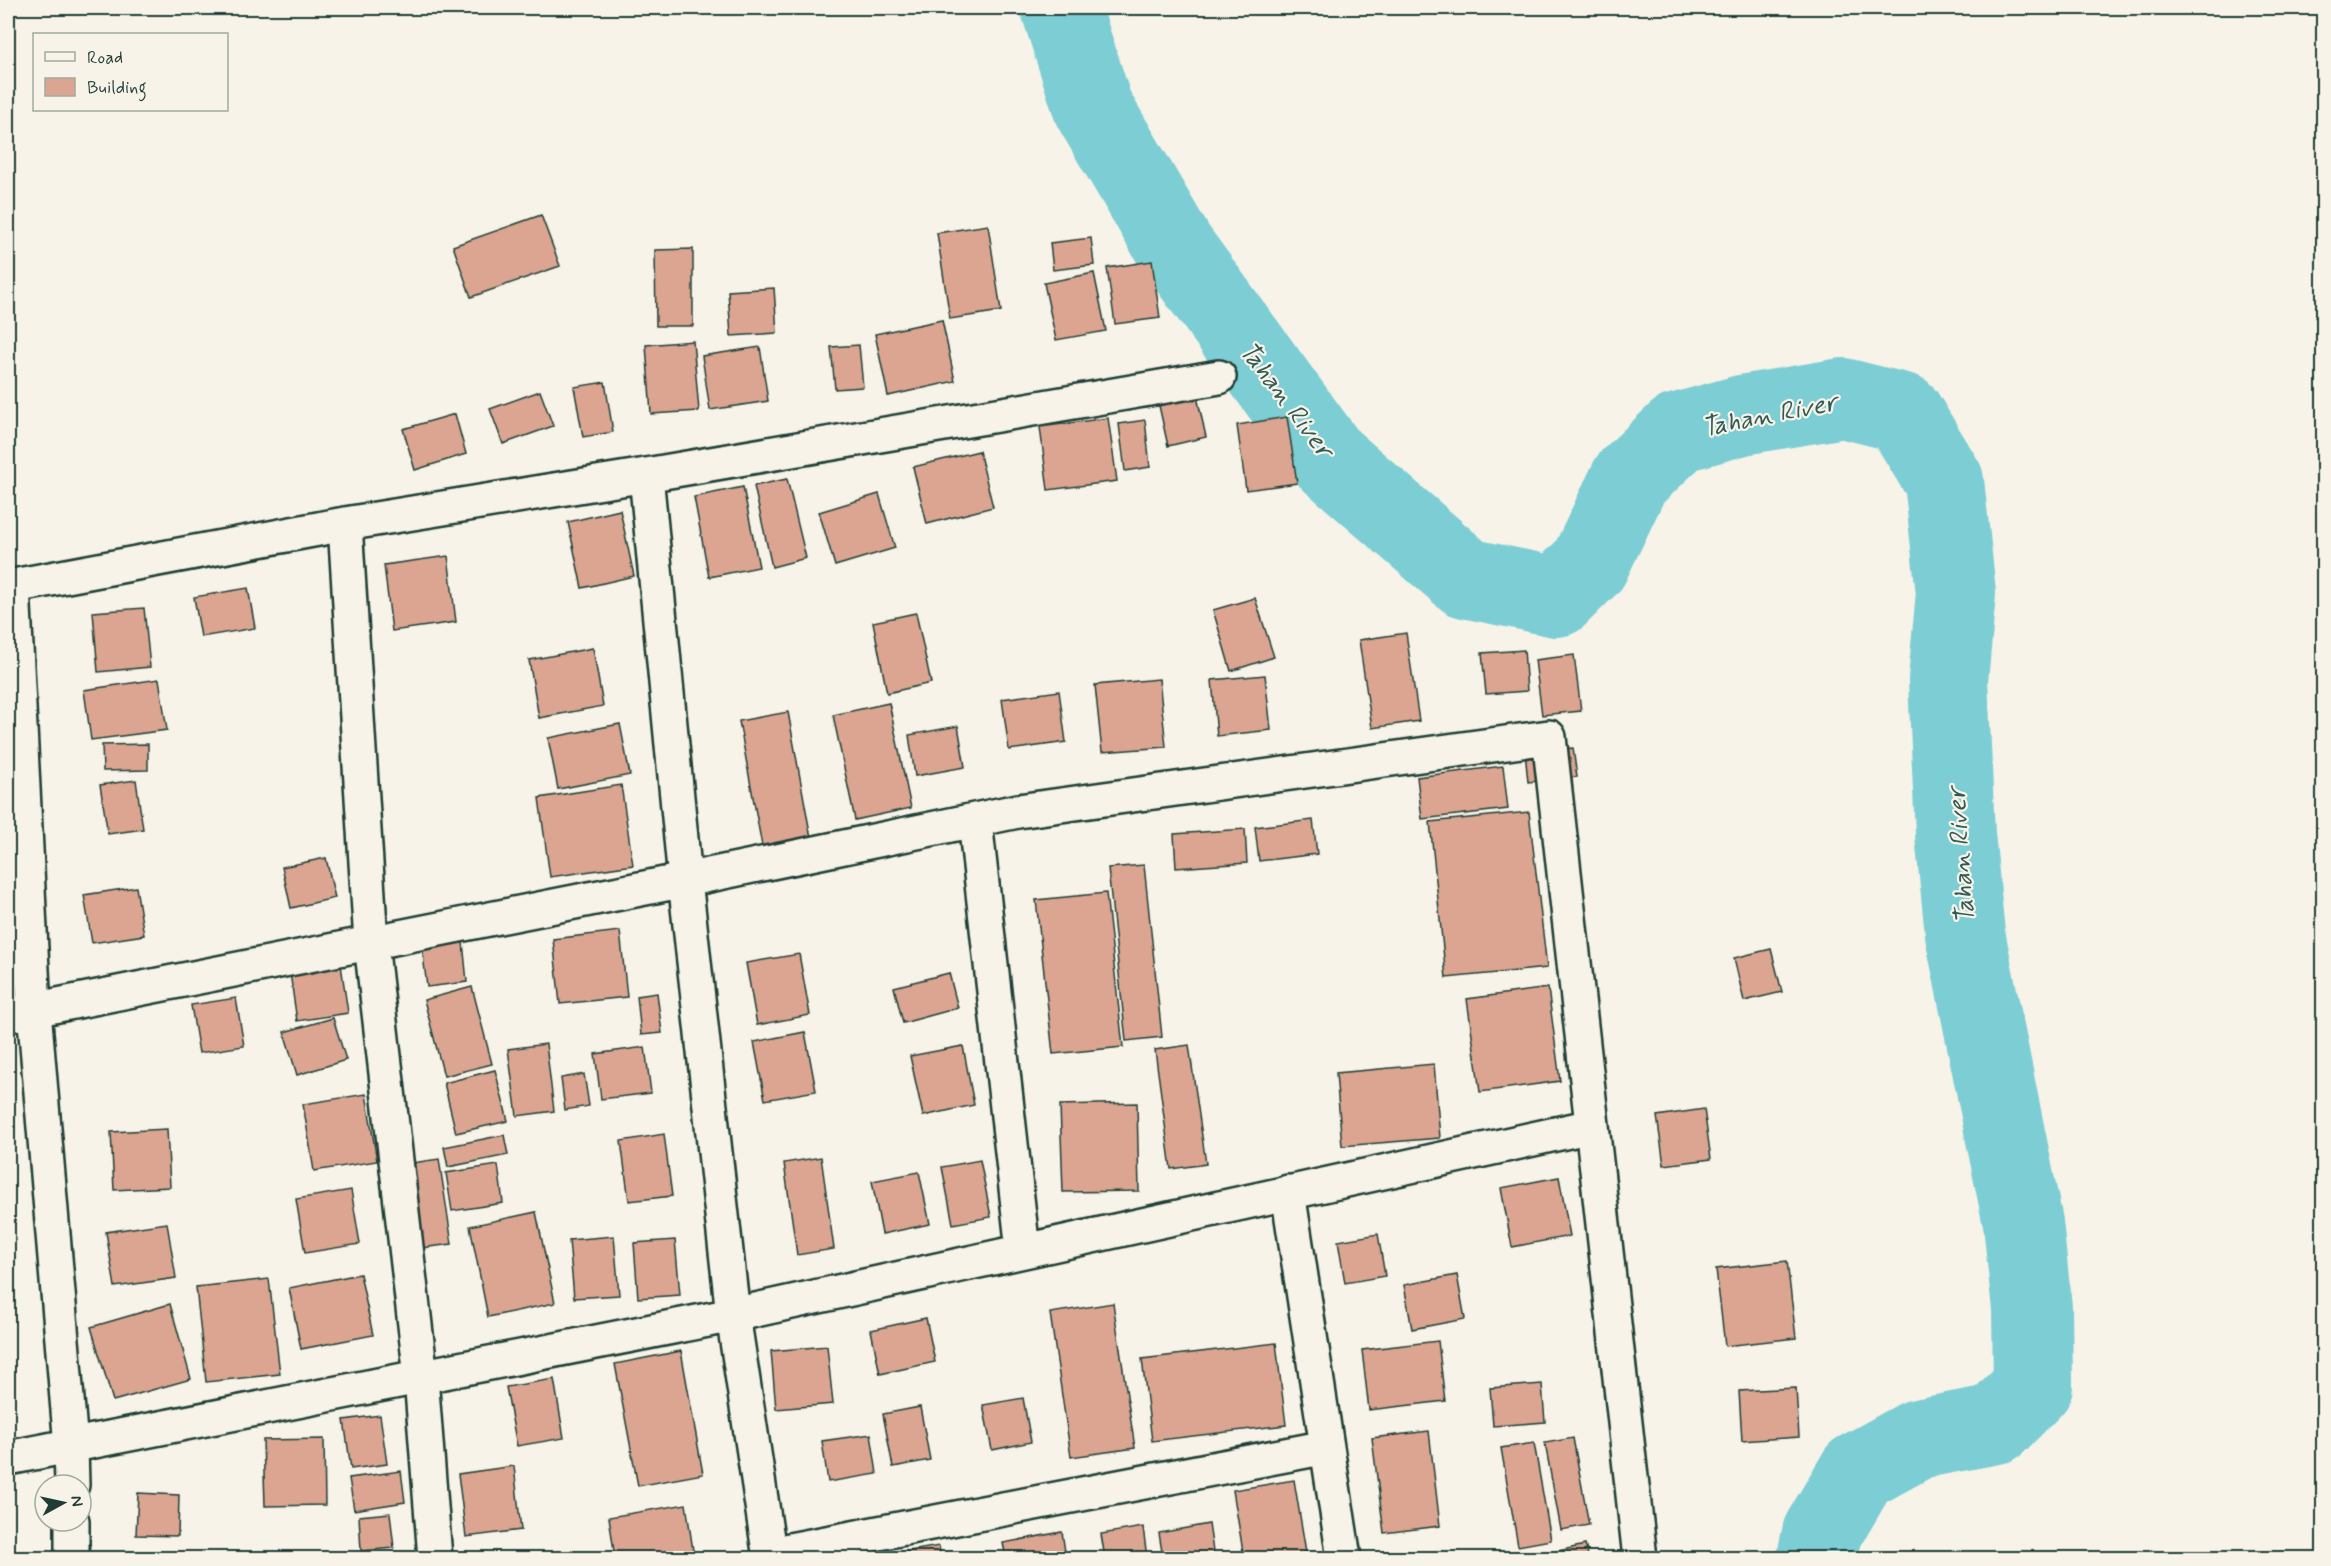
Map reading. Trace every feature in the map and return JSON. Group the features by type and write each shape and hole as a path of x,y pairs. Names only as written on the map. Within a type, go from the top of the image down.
{"street":[{"path":"72,1473 71,1446 21,1012 10,587 345,524 1219,377"},
{"path":"646,475 685,880 733,1315 769,1556 1327,1447"},
{"path":"345,524 371,943 421,1377 435,1558"},
{"path":"21,1012 685,880 1018,811 1549,736 1640,1558"},
{"path":"975,821 1023,1251"},
{"path":"8,1458 733,1315 1592,1126"},
{"path":"1288,1192 1344,1558"},
{"path":"72,1533 72,1558"}],"building":[{"path":"541,215 560,266 471,297 453,246"},
{"path":"988,225 1001,311 950,319 937,233"},
{"path":"1091,238 1094,265 1053,270 1050,243"},
{"path":"693,249 693,326 656,326 655,250"},
{"path":"1152,261 1160,318 1115,324 1107,268"},
{"path":"1094,273 1106,331 1056,340 1044,283"},
{"path":"774,288 777,333 731,336 728,291"},
{"path":"942,320 955,381 888,396 875,334"},
{"path":"693,341 699,411 651,414 646,345"},
{"path":"859,345 863,387 835,389 831,347"},
{"path":"760,347 768,401 710,410 702,356"},
{"path":"605,382 613,432 583,437 574,387"},
{"path":"540,391 553,426 503,444 490,409"},
{"path":"1196,392 1206,437 1168,446 1158,401"},
{"path":"455,414 466,454 415,470 403,429"},
{"path":"1287,417 1297,483 1246,490 1237,425"},
{"path":"1108,418 1117,481 1048,490 1040,427"},
{"path":"1145,420 1150,467 1125,471 1119,424"},
{"path":"979,451 993,507 927,524 913,467"},
{"path":"787,479 806,558 772,567 754,486"},
{"path":"743,487 759,567 709,577 694,497"},
{"path":"879,494 895,548 835,566 819,512"},
{"path":"620,510 634,576 582,588 568,522"},
{"path":"448,556 456,622 392,631 384,565"},
{"path":"248,588 255,628 201,637 194,597"},
{"path":"1255,598 1274,657 1231,671 1213,610"},
{"path":"144,608 150,667 98,672 93,612"},
{"path":"916,613 931,683 887,693 873,622"},
{"path":"1406,633 1419,721 1372,728 1359,640"},
{"path":"593,648 603,706 539,718 529,660"},
{"path":"1524,650 1527,691 1486,694 1482,653"},
{"path":"1574,655 1581,711 1542,715 1535,660"},
{"path":"1265,675 1271,730 1217,736 1212,680"},
{"path":"159,679 167,730 91,740 84,690"},
{"path":"1159,679 1166,747 1102,752 1095,685"},
{"path":"1059,691 1066,742 1009,750 1002,699"},
{"path":"889,703 911,808 855,820 833,715"},
{"path":"788,712 811,838 762,846 739,721"},
{"path":"620,724 630,775 558,789 548,738"},
{"path":"958,726 965,767 915,776 909,735"},
{"path":"148,744 148,770 103,771 102,745"},
{"path":"1573,748 1577,777 1528,782 1525,752"},
{"path":"1503,766 1508,809 1422,819 1417,777"},
{"path":"136,780 143,829 108,834 100,785"},
{"path":"621,785 633,865 550,877 539,798"},
{"path":"1529,812 1547,968 1446,978 1430,822"},
{"path":"1313,820 1317,854 1259,861 1255,827"},
{"path":"1245,829 1247,863 1176,868 1174,834"},
{"path":"326,858 335,898 291,908 282,867"},
{"path":"1144,865 1162,1037 1126,1041 1108,868"},
{"path":"136,887 144,935 92,943 84,895"},
{"path":"1106,893 1123,1047 1053,1054 1036,900"},
{"path":"620,931 627,997 560,1004 553,939"},
{"path":"463,942 467,982 427,987 422,947"},
{"path":"1771,949 1782,992 1744,1001 1734,958"},
{"path":"799,954 810,1015 757,1025 746,963"},
{"path":"340,958 348,1013 297,1021 289,966"},
{"path":"949,973 958,1008 903,1023 894,987"},
{"path":"472,987 492,1064 444,1076 424,1000"},
{"path":"1548,988 1560,1081 1480,1092 1467,999"},
{"path":"657,993 662,1033 641,1035 637,996"},
{"path":"236,998 244,1046 199,1053 191,1005"},
{"path":"333,1018 346,1060 297,1075 284,1032"},
{"path":"805,1032 816,1091 765,1100 754,1042"},
{"path":"546,1044 554,1111 517,1116 508,1049"},
{"path":"1189,1045 1206,1164 1171,1169 1155,1050"},
{"path":"963,1046 974,1105 923,1116 910,1056"},
{"path":"645,1047 651,1093 601,1099 595,1054"},
{"path":"1434,1064 1440,1138 1342,1146 1336,1073"},
{"path":"495,1070 508,1121 456,1133 444,1083"},
{"path":"584,1074 589,1106 565,1110 561,1078"},
{"path":"366,1094 377,1161 314,1171 303,1104"},
{"path":"1137,1103 1139,1191 1063,1192 1060,1105"},
{"path":"1704,1109 1711,1159 1664,1165 1657,1116"},
{"path":"167,1129 170,1187 114,1190 111,1132"},
{"path":"664,1134 672,1196 629,1201 621,1141"},
{"path":"504,1135 508,1155 448,1167 444,1147"},
{"path":"821,1157 834,1249 797,1255 784,1163"},
{"path":"439,1159 452,1244 398,1251 385,1167"},
{"path":"980,1160 991,1217 953,1224 942,1167"},
{"path":"498,1165 503,1203 452,1211 446,1173"},
{"path":"919,1172 930,1224 882,1234 872,1181"},
{"path":"1559,1177 1570,1236 1512,1247 1501,1188"},
{"path":"351,1190 360,1244 305,1253 296,1199"},
{"path":"536,1212 555,1303 488,1317 470,1226"},
{"path":"167,1223 176,1278 115,1287 106,1232"},
{"path":"1378,1234 1385,1276 1345,1283 1338,1241"},
{"path":"614,1236 619,1295 574,1298 569,1240"},
{"path":"675,1240 680,1295 638,1298 634,1243"},
{"path":"1787,1261 1796,1338 1725,1346 1716,1269"},
{"path":"360,1274 373,1335 301,1349 289,1288"},
{"path":"1457,1275 1465,1319 1412,1329 1404,1285"},
{"path":"269,1279 280,1374 206,1382 196,1287"},
{"path":"1113,1303 1135,1448 1071,1457 1050,1313"},
{"path":"170,1304 191,1379 113,1401 91,1327"},
{"path":"926,1318 935,1362 880,1374 871,1330"},
{"path":"1438,1341 1445,1401 1369,1410 1362,1350"},
{"path":"1276,1343 1286,1425 1152,1441 1142,1359"},
{"path":"827,1346 833,1404 776,1409 771,1351"},
{"path":"681,1351 703,1474 638,1486 615,1364"},
{"path":"554,1379 564,1438 517,1446 506,1387"},
{"path":"1542,1384 1545,1422 1493,1426 1490,1388"},
{"path":"1796,1388 1799,1437 1742,1441 1739,1391"},
{"path":"1023,1398 1031,1442 992,1450 983,1405"},
{"path":"920,1407 930,1460 893,1467 883,1414"},
{"path":"380,1415 387,1464 351,1469 344,1420"},
{"path":"1429,1431 1440,1526 1384,1533 1372,1438"},
{"path":"871,1434 877,1474 828,1482 822,1441"},
{"path":"1573,1438 1589,1525 1561,1530 1545,1443"},
{"path":"324,1439 325,1505 265,1506 263,1440"},
{"path":"1534,1443 1551,1540 1518,1546 1501,1448"},
{"path":"514,1466 521,1530 466,1537 458,1474"},
{"path":"401,1471 405,1502 354,1510 349,1478"},
{"path":"1294,1480 1307,1558 1244,1558 1233,1490"},
{"path":"138,1493 179,1495 178,1536 136,1535"},
{"path":"686,1504 694,1557 615,1558 609,1517"},
{"path":"390,1513 394,1548 361,1551 359,1516"},
{"path":"8,1522 14,1558 8,1558"},
{"path":"1209,1524 1214,1558 1163,1558 1159,1533"},
{"path":"1143,1527 1147,1558 1105,1558 1101,1534"},
{"path":"1062,1532 1066,1558 1006,1558 1003,1543"},
{"path":"1585,1545 1589,1558 1528,1558"},
{"path":"939,1546 941,1558 904,1558 903,1552"},
{"path":"1455,1554 1456,1558 1422,1558"}],"waterway":[{"name":"Tahan River","path":"1061,8 1093,108 1175,248 1329,459 1466,578 1557,597 1589,565 1630,479 1678,433 1742,415 1843,398 1903,413 1944,481 1956,593 1948,680 1955,834 1965,934 2023,1223 2032,1308 2033,1386 1996,1424 1918,1439 1858,1472 1822,1533 1817,1558"}]}
